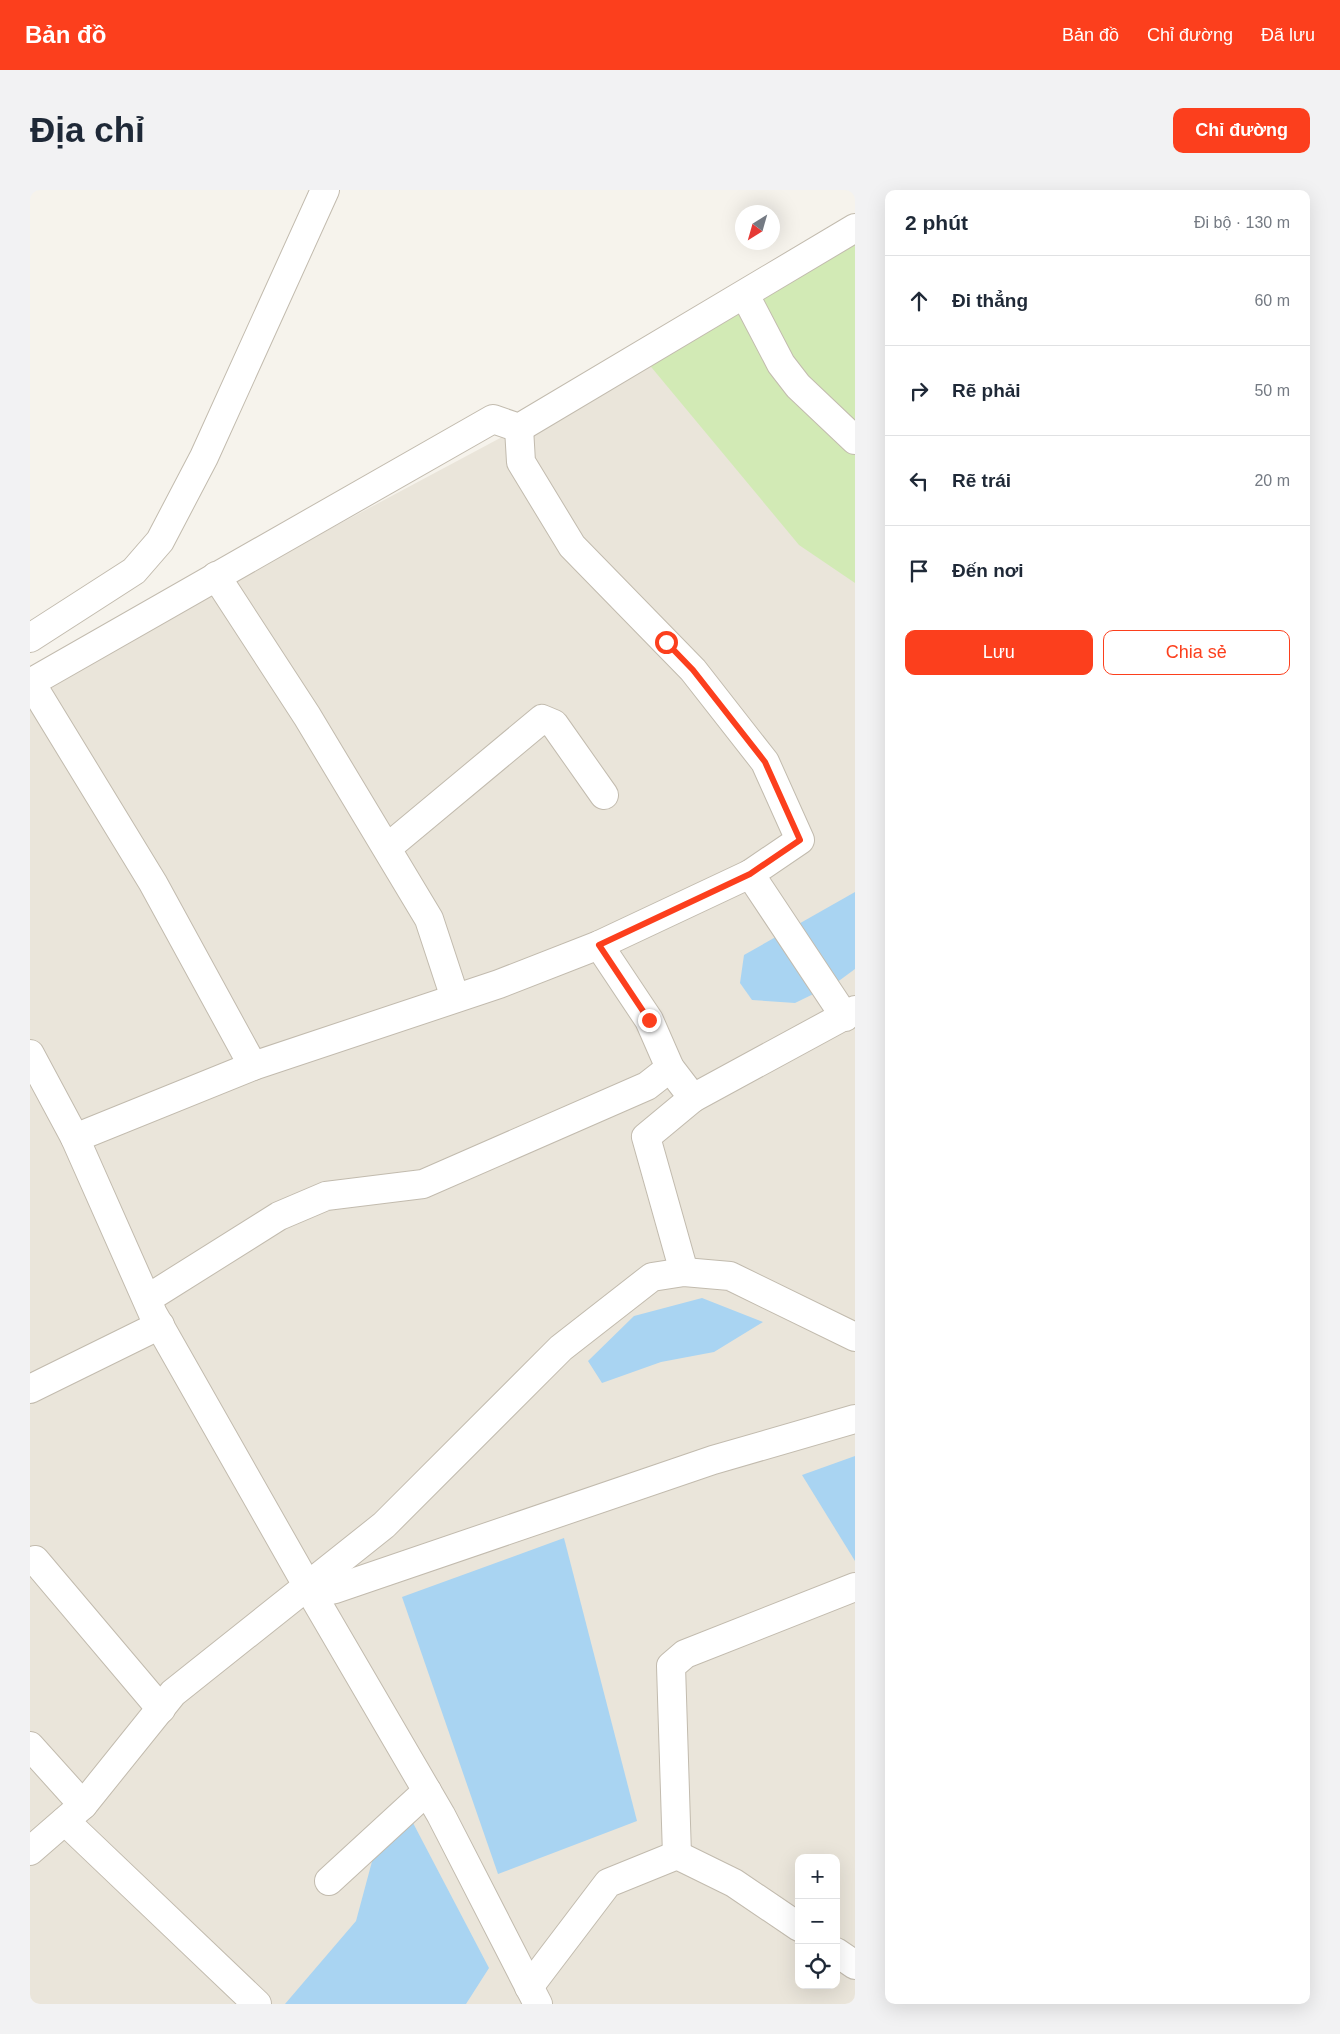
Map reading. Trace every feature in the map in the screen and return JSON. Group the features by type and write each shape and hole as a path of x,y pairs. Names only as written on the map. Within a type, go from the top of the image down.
{"street":[{"path":"30,638 134,571 160,541 204,457 325,190"},
{"path":"253,1066 153,883 31,683 493,419 519,428 855,228"},
{"path":"744,295 781,364 798,386 855,440"},
{"path":"75,1138 253,1066 499,984 599,945 750,874 800,840 765,762 693,670 572,546 521,462 519,428"},
{"path":"216,576 307,716 429,919 455,998"},
{"path":"387,848 542,719 554,724 604,795"},
{"path":"684,1272 646,1138 693,1098 844,1009 778,918 750,874"},
{"path":"599,945 649,1020 670,1068 693,1098"},
{"path":"30,1054 75,1138 160,1325 310,1590 427,1791 534,1995 608,1883 677,1855 734,1883 795,1924"},
{"path":"147,1299 279,1216 326,1196 423,1184 647,1086 670,1068"},
{"path":"30,1851 74,1813 173,1694 310,1590 384,1525 561,1348 652,1277 684,1272 730,1276 855,1337"},
{"path":"30,1389 160,1325"},
{"path":"310,1590 344,1585 713,1460 855,1419"},
{"path":"35,1560 161,1709"},
{"path":"677,1855 671,1666 685,1654 855,1587"},
{"path":"30,1746 74,1813 257,2004"},
{"path":"329,1881 427,1791"},
{"path":"840,1955 855,1965"}],"shaded area":[{"path":"855,225 855,2004 30,2004 30,689 519,428"}],"green space":[{"path":"855,228 855,583 799,545 642,356"}],"water":[{"path":"855,892 855,969 836,983 795,1003 752,1000 740,983 744,955"},
{"path":"702,1298 763,1322 714,1352 661,1362 602,1383 588,1361 634,1316"},
{"path":"855,1456 855,1561 802,1475"},
{"path":"564,1538 637,1821 498,1874 402,1597"},
{"path":"412,1821 489,1968 466,2004 285,2004 356,1921 374,1854"}],"route":[{"path":"649,1020 599,945 750,874 800,840 765,762 693,670 666,642"}]}
